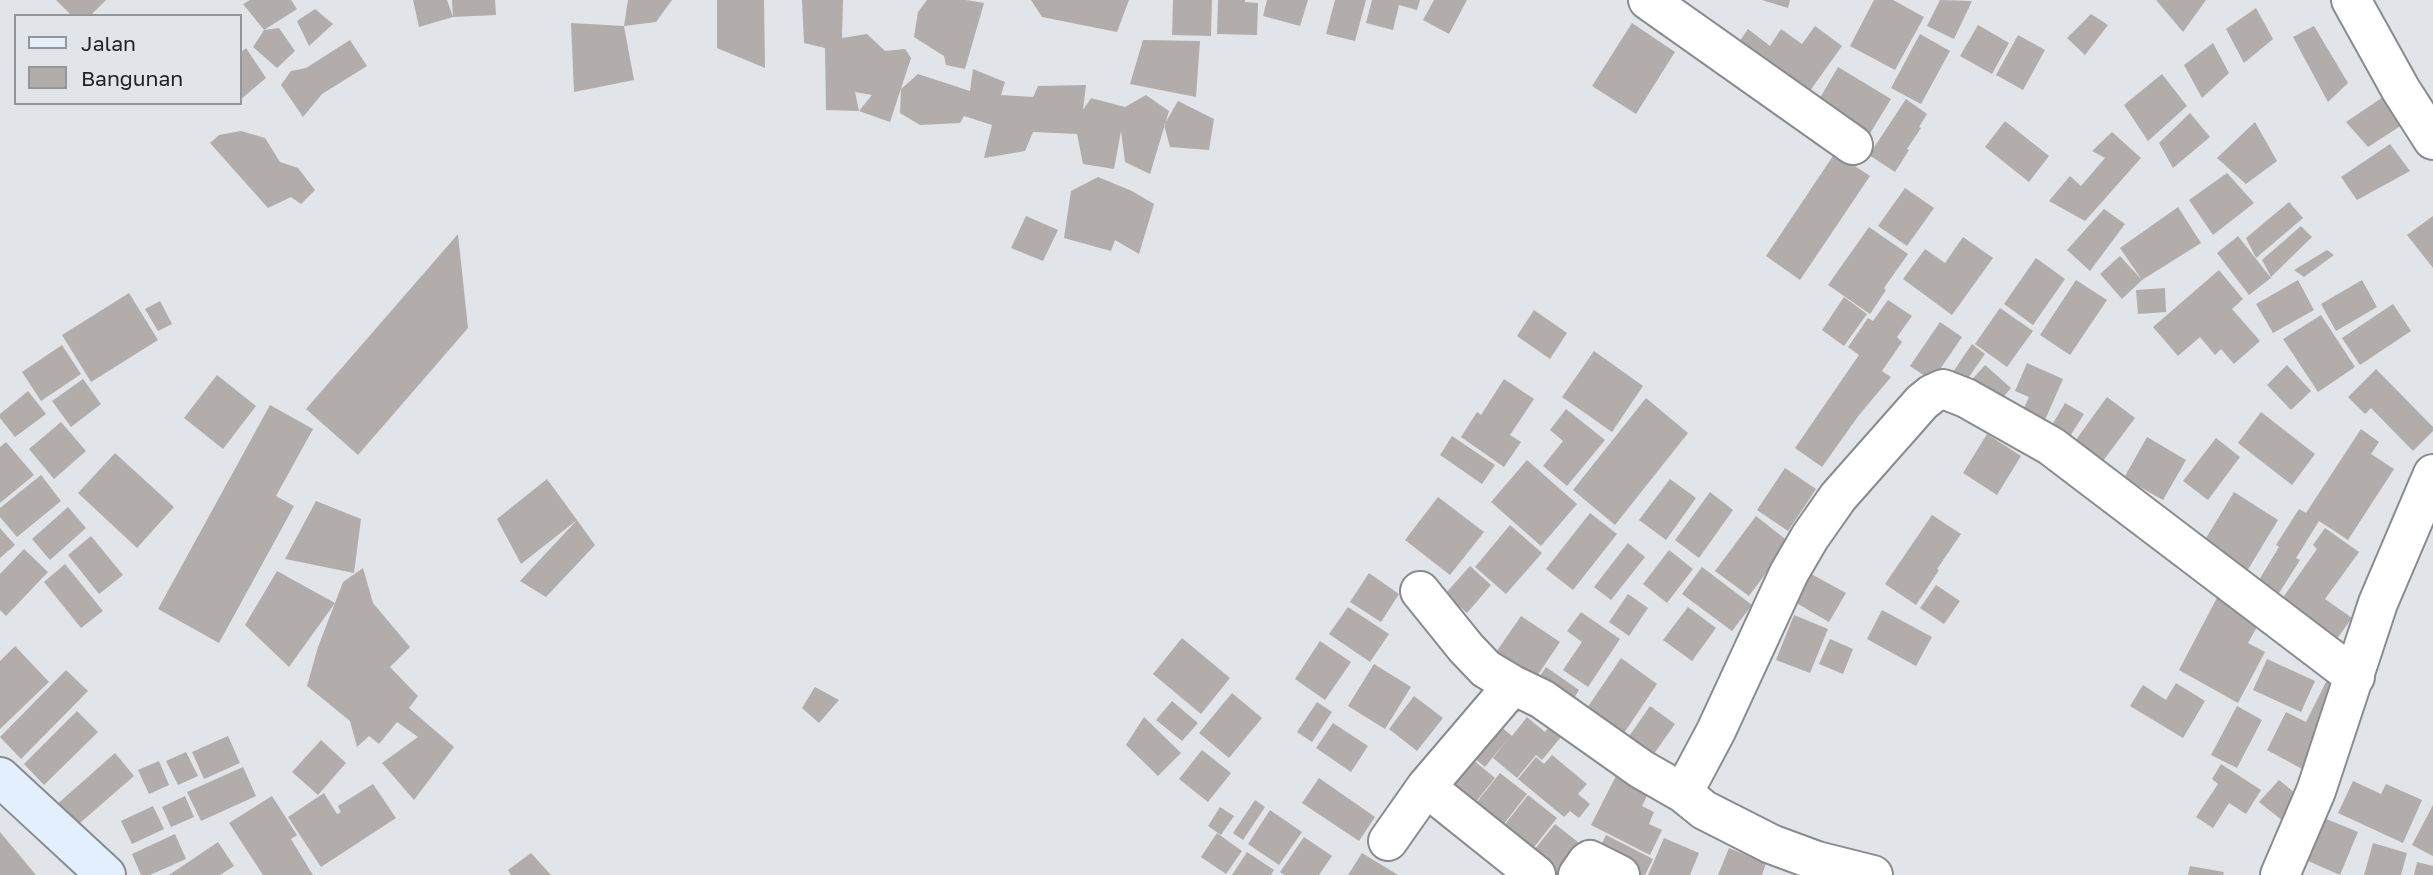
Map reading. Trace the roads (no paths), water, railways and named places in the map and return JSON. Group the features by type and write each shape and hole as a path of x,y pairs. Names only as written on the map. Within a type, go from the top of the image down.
{"main road":[{"path":"0,777 106,875"}],"street":[{"path":"1648,0 1853,145"},
{"path":"2351,0 2433,140"},
{"path":"1683,793 1716,731 1789,573 1810,537 1838,497 1922,402 1943,389 1966,398 2051,446 2355,677"},
{"path":"2280,875 2316,791 2378,603 2433,474"},
{"path":"1420,591 1486,669 1534,694 1641,769 1683,793 1704,810 1771,844 1817,861 1873,875"},
{"path":"1388,841 1426,787 1513,685"},
{"path":"1426,787 1536,875"},
{"path":"1578,875 1590,860 1619,875"}]}
